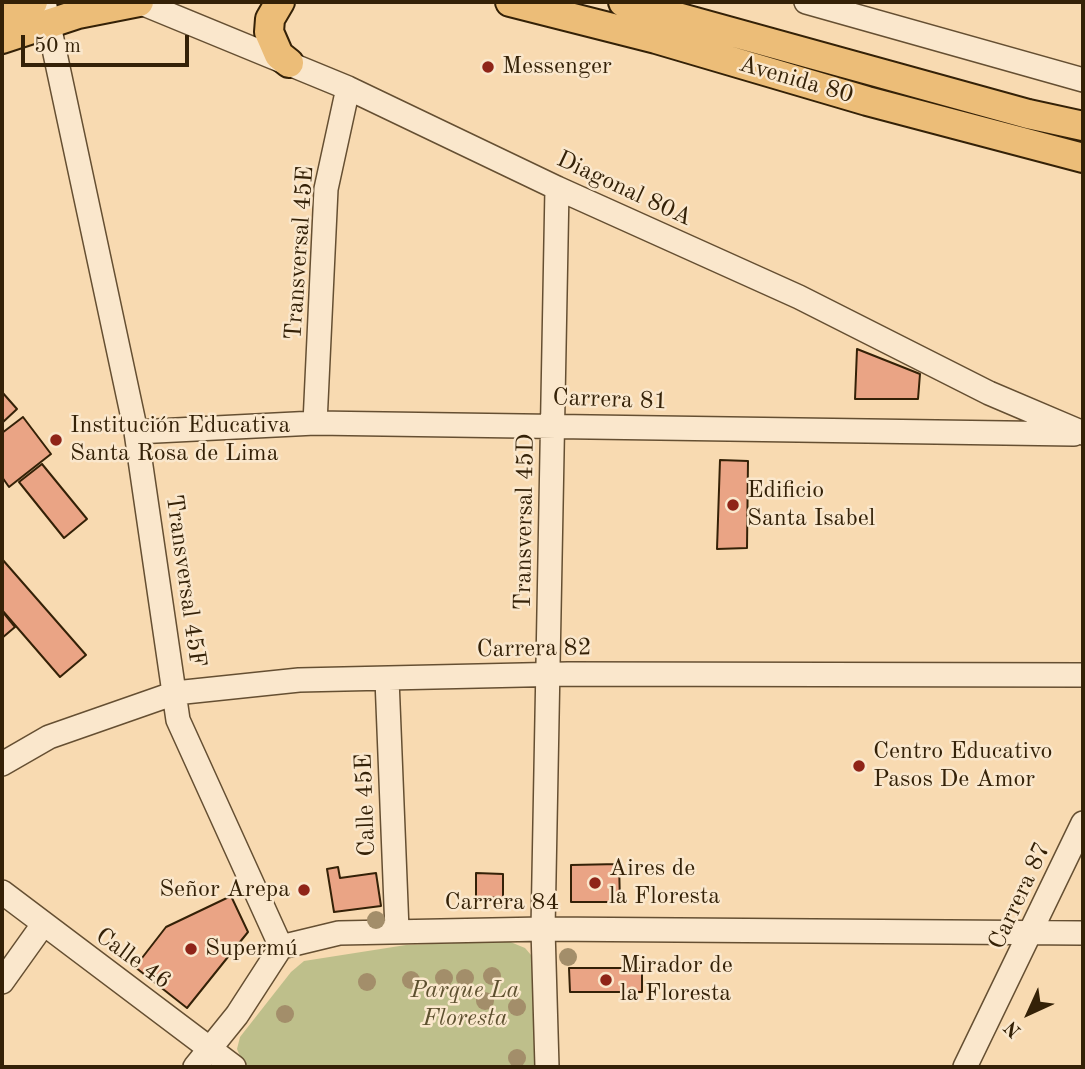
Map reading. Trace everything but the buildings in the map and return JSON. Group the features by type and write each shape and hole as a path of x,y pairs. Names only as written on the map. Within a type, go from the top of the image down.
{"main road":[{"path":"2,12 139,2"},
{"path":"280,2 270,19 269,32 279,55 289,63"},
{"name":"Avenida 80","path":"510,2 656,39 867,101 1083,158"},
{"name":"Avenida 80","path":"623,2 1028,114 1083,126"},
{"path":"2,39 42,9"}],"street":[{"name":"Diagonal 80A","path":"139,2 348,88 557,188 799,297 989,393 1083,434"},
{"path":"806,2 1083,80"},
{"name":"Transversal 45F","path":"42,9 136,432 178,720 281,947"},
{"name":"Transversal 45E","path":"315,423 326,189 348,88"},
{"name":"Transversal 45D","path":"547,1067 543,929 550,675 557,188"},
{"name":"Carrera 81","path":"136,432 315,423 553,424 757,431 1083,434"},
{"name":"Carrera 82","path":"2,764 49,737 175,693 299,680 550,675 1079,677"},
{"name":"Calle 45E","path":"387,679 397,930"},
{"name":"Carrera 87","path":"965,1067 1032,934 1083,823"},
{"name":"Calle 46","path":"2,892 43,926 234,1067"},
{"path":"2,982 43,926"},
{"name":"Carrera 84","path":"281,947 339,933 397,930 1083,933"},
{"path":"195,1067 237,1014 281,947"}],"green space":[{"name":"Parque La Floresta","path":"508,941 525,948 538,963 538,1067 250,1067 242,1061 237,1049 240,1037 291,972 304,961 406,945"}],"place":[{"name":"Messenger","path":"488,67"},
{"name":"Institución Educativa Santa Rosa de Lima","path":"56,440"},
{"name":"Edificio Santa Isabel","path":"733,505"},
{"name":"Centro Educativo Pasos De Amor","path":"859,766"},
{"name":"Aires de la Floresta","path":"595,883"},
{"name":"Señor Arepa","path":"304,890"},
{"name":"Supermú","path":"191,949"},
{"name":"Mirador de la Floresta","path":"606,980"}]}
